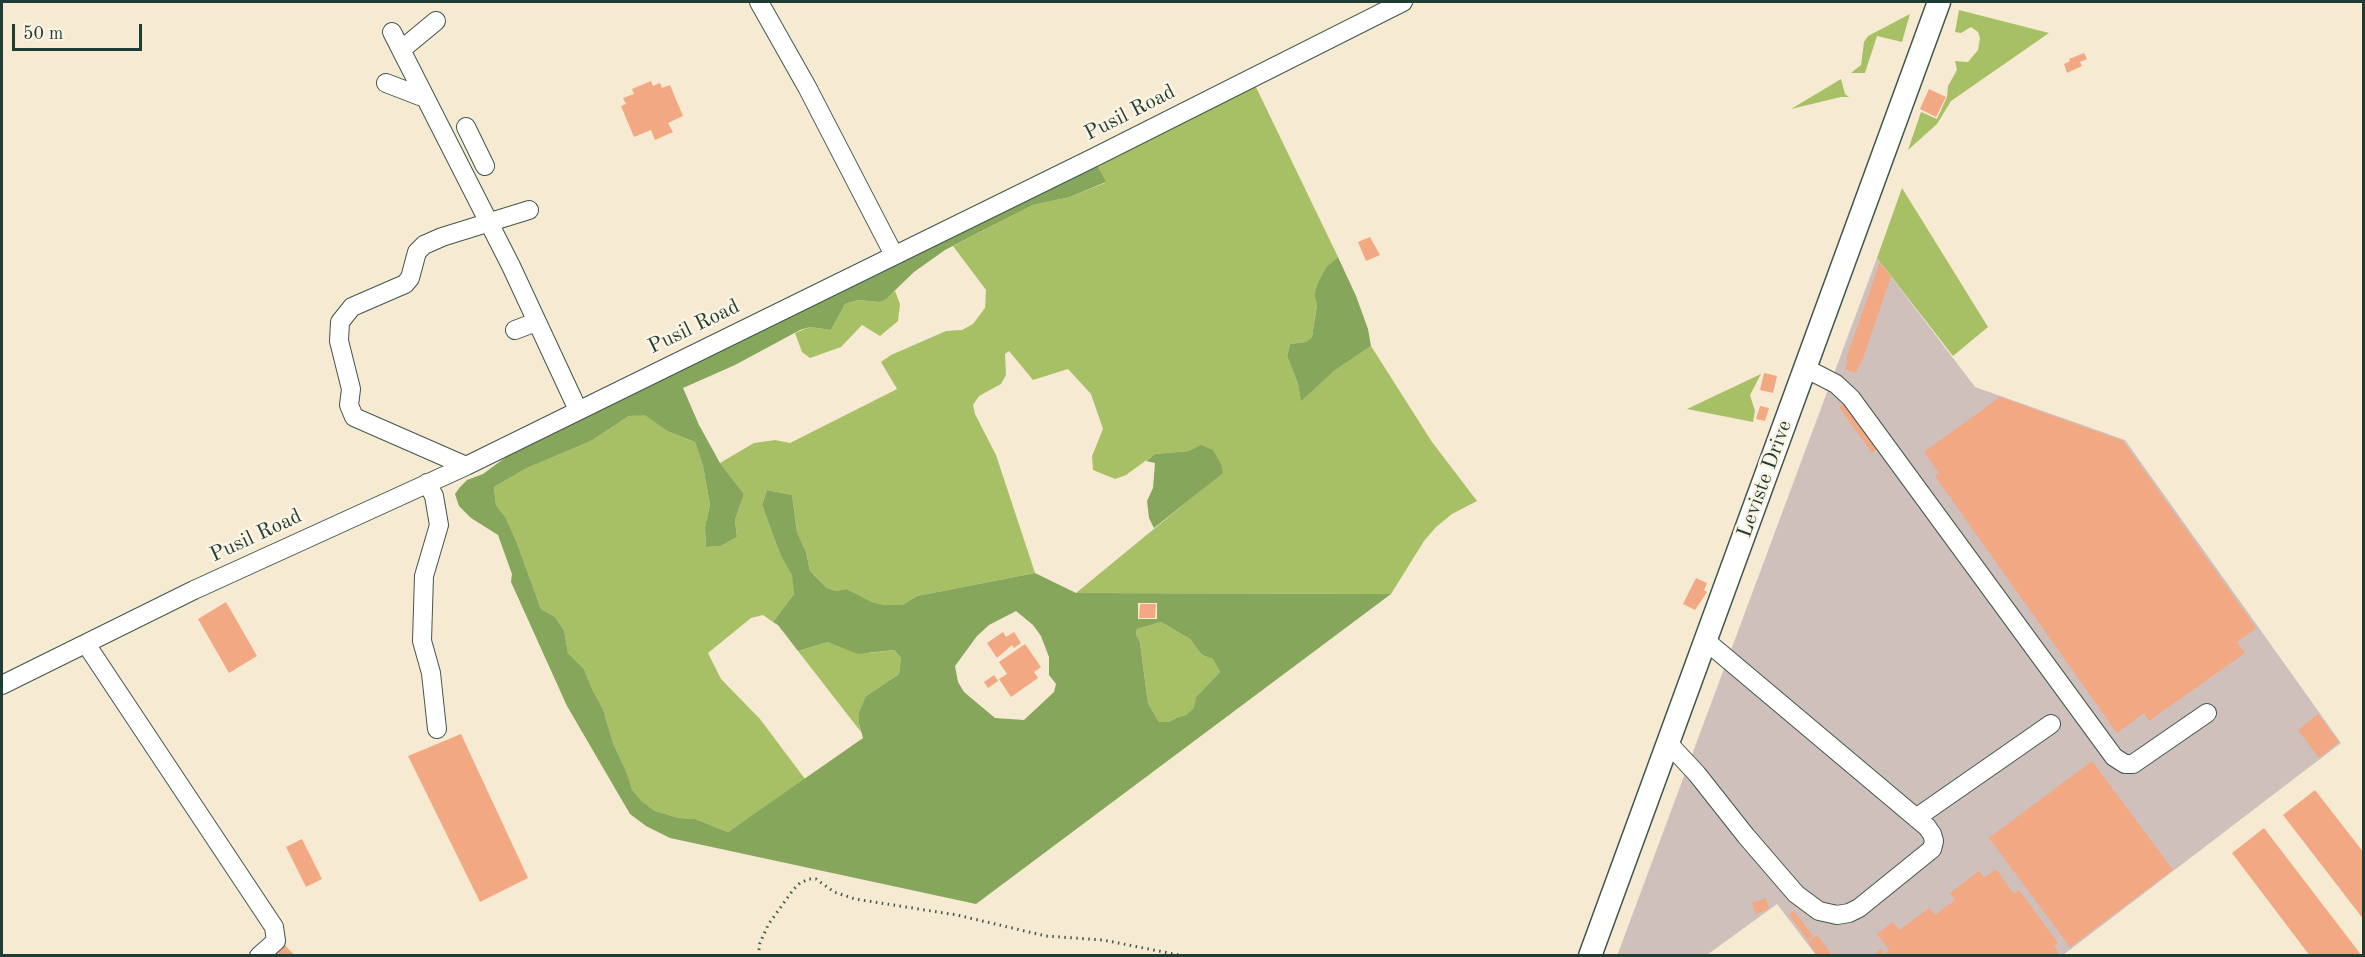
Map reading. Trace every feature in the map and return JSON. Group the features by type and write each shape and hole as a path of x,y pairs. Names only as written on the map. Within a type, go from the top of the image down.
{"main road":[{"name":"Leviste Drive","path":"1590,956 1939,2"}],"street":[{"path":"759,2 807,87 894,255"},
{"name":"Pusil Road","path":"2,685 204,585 466,466 1403,2"},
{"path":"401,50 436,21"},
{"path":"392,32 488,222 530,291 536,322 578,410"},
{"path":"386,84 425,98"},
{"path":"466,127 485,166"},
{"path":"457,161 476,146"},
{"path":"466,466 354,417 350,410 351,389 339,341 339,328 343,316 352,307 405,284 410,278 417,252 424,245 529,210"},
{"path":"515,330 536,322"},
{"path":"1805,368 1836,384 1851,398 2114,757 2125,764 2133,764 2207,713"},
{"path":"427,483 435,496 439,525 424,576 422,641 431,674 437,729"},
{"path":"1669,744 1697,774 1746,836 1797,894 1819,911 1837,915 1859,908 1932,849 1934,841 1932,834 1916,818 1706,641"},
{"path":"86,644 274,927 276,941 259,956"},
{"path":"1916,818 2051,724"}],"path":[{"path":"758,956 760,943 768,925 793,890 800,883 816,879 834,892 855,899 957,915 1046,936 1096,939 1184,956"}],"shaded area":[{"path":"1877,258 1975,387 2125,440 2341,743 2063,955 1816,955 1777,904 1707,955 1617,956"}],"green space":[{"path":"1959,10 2049,33 1951,101 1937,124 1908,150 1921,112 1937,119 1947,97 1948,86 1957,70 1955,61 1968,62 1978,50 1980,38 1978,32 1971,27 1961,33 1955,32"},
{"path":"1910,14 1902,42 1877,36 1865,73 1851,73 1861,65 1864,42 1868,36"},
{"path":"1841,79 1845,94 1849,97 1791,109"},
{"path":"1254,83 1338,257 1326,267 1318,282 1314,295 1317,305 1312,337 1306,342 1290,344 1287,356 1298,384 1301,400 1334,371 1371,346 1432,442 1477,501 1452,514 1436,527 1424,541 1391,594 1076,593 1222,473 1201,446 1189,451 1155,454 1126,475 1115,479 1093,470 1092,456 1103,429 1091,394 1068,369 1033,380 1009,351 1005,354 1006,375 1001,384 979,396 973,405 975,414 996,455 1035,573 917,596 902,605 872,602 847,589 836,591 827,588 810,571 806,552 797,532 792,495 767,490 762,505 780,554 793,575 794,594 773,622 763,615 751,618 708,653 721,679 760,719 805,779 728,832 695,819 679,818 655,811 640,801 631,790 603,709 584,669 568,653 564,630 555,617 541,609 517,543 506,518 496,505 494,487 527,468 591,441 629,416 645,414 667,431 695,442 703,466 710,505 705,527 706,547 721,546 737,537 735,520 744,494 720,463 754,443 775,440 790,443 897,389 881,362 891,355 946,331 962,330 973,324 985,308 986,290 953,246 1033,205 1070,197 1105,183 1096,163"},
{"path":"1096,163 1106,182 1070,197 1033,205 945,250 914,272 886,299 880,302 858,300 845,304 831,330 810,327 800,330 735,365 683,388 699,425 720,463 744,494 735,520 737,537 721,546 706,547 705,527 710,505 703,466 695,442 667,431 645,415 629,416 591,441 527,468 494,487 496,505 506,518 517,543 541,609 555,617 564,630 568,653 584,669 603,709 613,743 632,790 641,801 655,811 679,818 695,819 728,832 863,738 859,713 866,696 899,674 901,658 894,650 858,654 828,642 798,651 778,625 773,622 794,594 792,575 780,554 762,505 767,490 792,495 797,532 806,552 810,571 827,588 836,591 847,589 872,602 885,605 902,605 917,596 1035,573 1076,593 1391,594 976,904 670,838 646,826 630,814 567,706 511,582 512,574 498,535 471,518 459,506 455,494 460,487 467,480 483,474 506,457","holes":["1138,603 1157,603 1157,619 1138,619","1016,611 1033,625 1041,636 1049,657 1049,675 1056,684 1054,692 1024,720 995,718 964,692 958,682 955,666 977,636 989,625","1161,622 1190,639 1202,655 1213,659 1220,672 1196,697 1194,708 1186,715 1169,722 1159,722 1148,703 1137,629"]},
{"path":"1902,188 1988,327 1953,356 1877,258"},
{"path":"1338,257 1356,296 1368,329 1371,346 1334,371 1301,401 1298,384 1287,356 1290,344 1306,342 1312,337 1317,305 1314,295 1318,282 1326,267"},
{"path":"895,291 900,304 898,321 880,336 862,325 841,347 810,358 802,352 795,333 810,327 831,330 845,304 858,300 880,302"},
{"path":"1761,374 1750,395 1755,411 1753,422 1687,409"},
{"path":"1201,445 1213,450 1223,473 1154,528 1149,518 1147,501 1153,488 1155,463 1146,461 1155,454 1189,451"},
{"path":"1161,622 1190,639 1202,655 1213,659 1220,672 1196,697 1195,708 1186,715 1169,722 1159,722 1148,703 1140,643 1136,634 1137,629"},
{"path":"828,642 870,653 894,650 901,658 899,674 866,696 859,724 861,732 798,651"}],"building":[{"path":"2084,53 2087,59 2080,62 2082,66 2067,73 2064,64 2070,61 2069,59"},
{"path":"651,81 653,86 660,83 662,88 670,85 683,116 668,123 673,132 655,140 651,130 634,137 621,106 626,104 623,98 634,94 632,89"},
{"path":"1929,89 1946,97 1936,117 1920,109"},
{"path":"1370,237 1380,255 1366,261 1358,242"},
{"path":"1880,262 1891,277 1856,373 1845,369 1848,360 1846,359"},
{"path":"1764,373 1777,376 1773,393 1760,390"},
{"path":"2000,397 2123,441 2256,628 2237,642 2245,653 2149,721 2144,713 2117,733 1935,476 1939,473 1924,452"},
{"path":"1847,401 1880,447 1872,453 1839,407"},
{"path":"1760,406 1769,408 1765,421 1756,419"},
{"path":"1696,578 1707,583 1704,590 1707,592 1695,610 1683,604"},
{"path":"226,602 257,656 229,673 198,619"},
{"path":"1140,604 1156,604 1155,618 1139,618"},
{"path":"1003,632 1006,637 1014,632 1021,643 1014,648 1012,645 997,658 987,643"},
{"path":"1025,644 1041,667 1034,672 1038,678 1011,697 999,679 1007,674 999,662"},
{"path":"994,675 998,681 988,688 984,682"},
{"path":"2318,714 2339,742 2319,758 2298,730"},
{"path":"461,734 528,878 480,902 408,756"},
{"path":"2092,761 2173,870 2070,947 1989,838"},
{"path":"2315,790 2364,853 2364,920 2283,815"},
{"path":"2264,828 2362,956 2310,956 2232,853"},
{"path":"302,839 322,879 306,887 286,847"},
{"path":"1996,869 2014,894 2019,890 2058,943 2054,946 2061,956 1872,956 1881,949 1884,954 1889,950 1877,934 1893,922 1899,930 1929,908 1935,915 1955,900 1950,893 1979,871 1984,878"},
{"path":"1766,898 1769,909 1756,914 1752,903"},
{"path":"1794,911 1813,936 1808,940 1789,915"},
{"path":"1817,935 1833,956 1818,956 1808,942"},
{"path":"283,943 295,956 270,956"}]}
